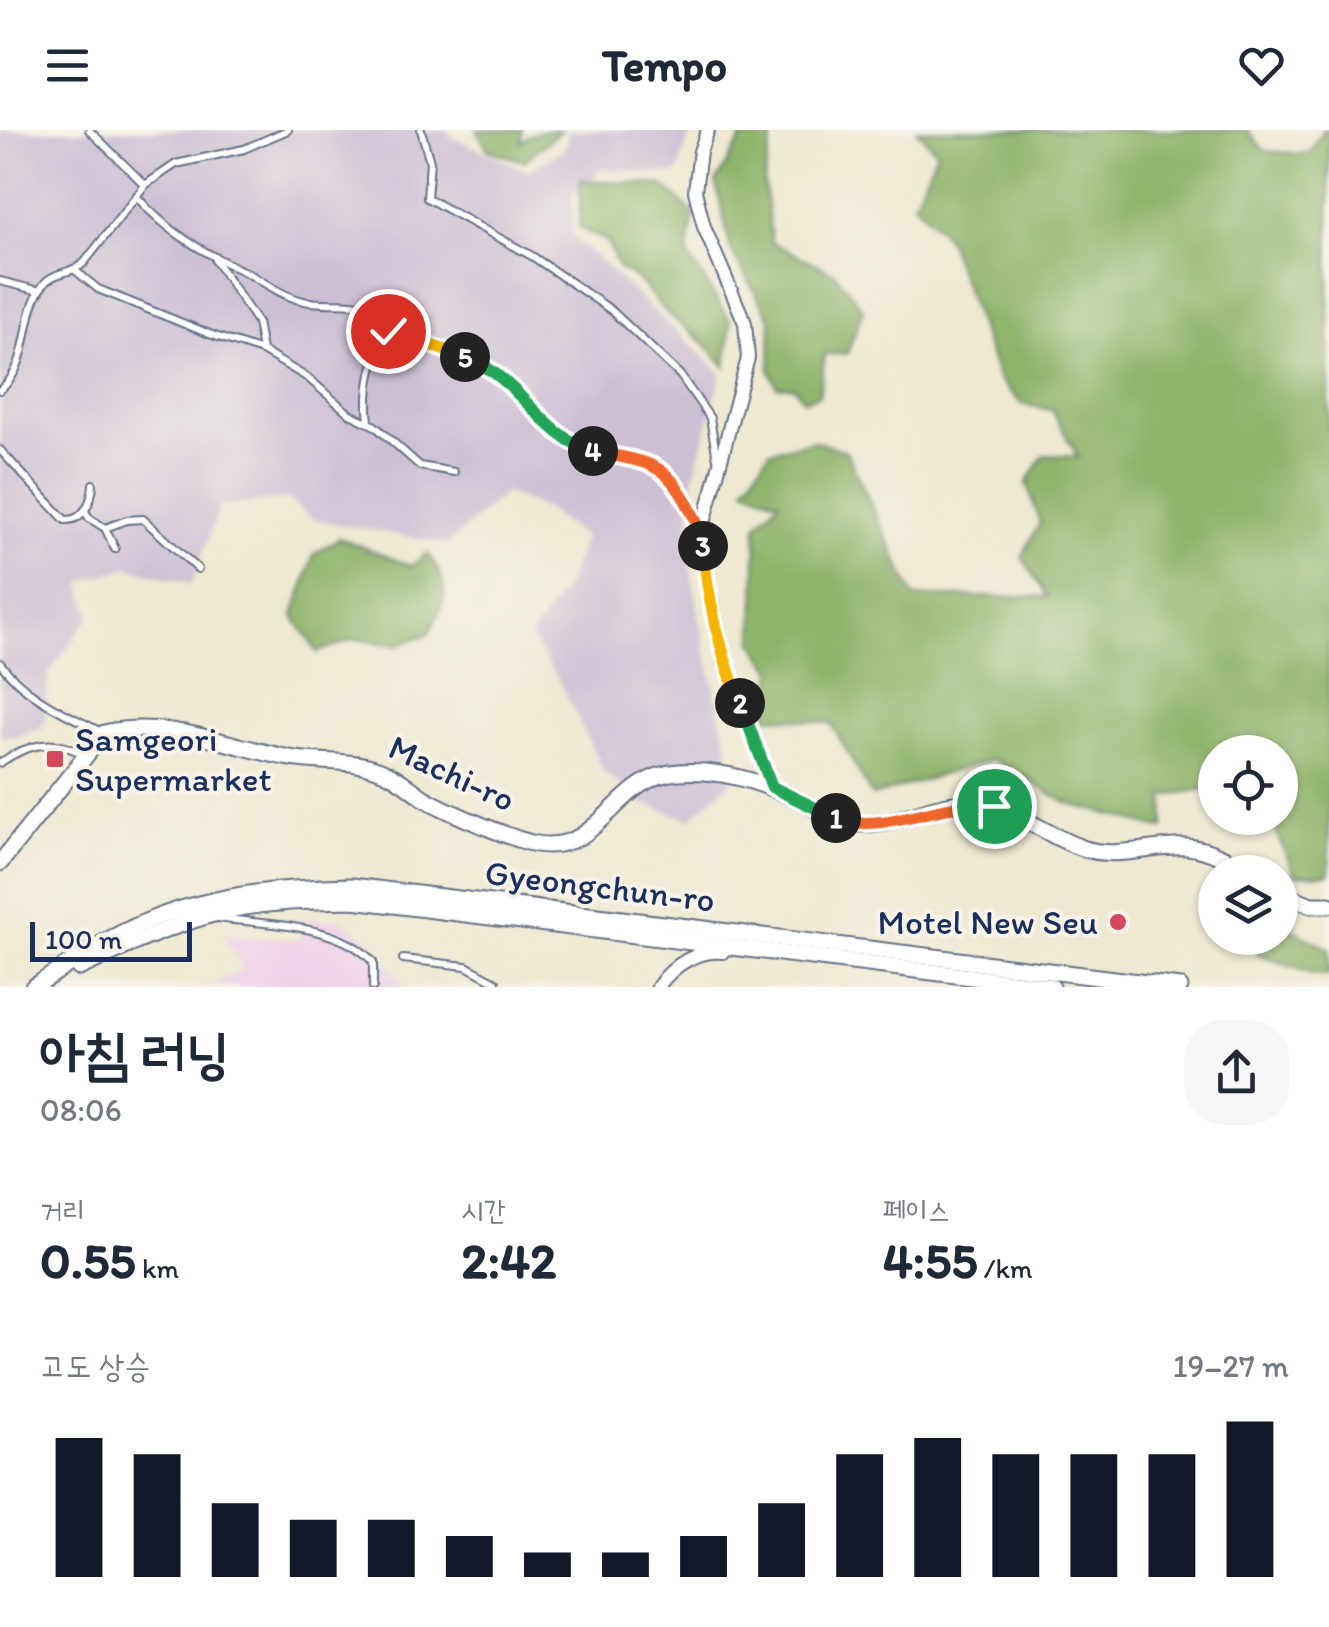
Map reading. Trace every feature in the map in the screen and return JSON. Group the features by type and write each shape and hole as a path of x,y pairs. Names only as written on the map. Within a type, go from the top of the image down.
{"street":[{"path":"708,130 700,151 695,191 704,227 745,322 748,358 702,531 704,569 725,663 772,787"},
{"name":"Machi-ro","path":"104,733 128,728 164,729 212,737 286,758 364,764 388,773 428,800 537,844 566,843 593,830 624,795 660,774 716,772 772,787 852,823 872,824 948,806 980,804 1009,811 1081,848 1122,854 1189,847 1216,855"},
{"path":"0,863 104,733"},
{"name":"Gyeongchun-ro","path":"36,987 112,938 159,916 249,892 352,886 1097,983 1180,987"},
{"name":"Gyeongchun-ro","path":"36,987 154,934 206,916 281,903 353,900 1052,987"},
{"path":"1298,900 1310,905 1329,905"},
{"path":"658,987 678,965 714,951 831,959"},
{"path":"1010,982 1029,987"}],"lane":[{"path":"89,130 145,185"},
{"path":"0,390 9,383 22,357 44,284 60,273 76,271 145,185 176,164 244,149 288,130"},
{"path":"421,130 430,162 427,198 532,256 611,310 680,375 710,418 718,468"},
{"path":"137,197 163,223 215,260 299,300 356,303 384,318 388,331 371,367 369,422"},
{"path":"215,260 258,322 262,350"},
{"path":"76,271 98,289 212,336 262,350 308,378 350,414 369,422 420,466 454,472"},
{"path":"0,281 40,292"},
{"path":"388,331 482,363 506,380 563,437 586,450 646,464 668,474 678,484 702,531"},
{"path":"0,450 65,520 72,521 85,512 93,484"},
{"path":"85,512 105,528 115,550"},
{"path":"105,528 143,519 198,569"},
{"path":"0,663 34,698 104,733"},
{"path":"0,763 22,749 44,744 70,747 84,756"},
{"path":"206,916 332,934 366,953 373,962 373,987"},
{"path":"403,959 466,966 496,982 493,987"}],"shaded area":[{"path":"0,130 448,130 450,136 528,171 565,148 569,130 691,130 677,174 603,169 572,195 572,235 722,373 694,476 687,548 735,777 690,819 642,803 604,772 559,681 530,636 567,584 584,538 545,509 505,493 448,544 311,519 289,499 220,506 192,584 127,567 81,583 91,615 49,673 44,726 17,737 0,736"},
{"path":"301,919 342,920 369,940 405,987 211,987 242,968 224,935 301,940"}],"green space":[{"path":"477,130 522,130 521,142 540,132 561,130 524,161 488,150"},
{"path":"747,130 764,130 772,136 764,180 771,242 834,273 863,309 847,354 825,354 819,395 804,400 794,387 777,386 770,371 771,320 731,250 716,182"},
{"path":"917,130 1247,130 1265,151 1309,154 1323,130 1329,130 1329,874 1298,875 1298,855 1286,855 1277,835 1298,835 1298,735 1198,735 1198,790 1165,796 1164,829 1067,803 993,759 872,796 831,723 766,716 773,670 754,643 757,525 779,501 745,488 770,451 814,441 846,451 914,597 1048,597 1022,557 1040,523 1027,483 1044,455 1078,457 1052,410 1022,404 999,380 947,238 914,203 937,152"},
{"path":"581,180 663,185 694,214 687,254 731,322 726,367 665,311 637,279 619,269 607,241 579,228"},
{"path":"340,538 411,566 428,553 441,576 444,594 428,634 396,645 355,639 317,652 294,616 314,554"},
{"path":"1298,933 1329,949 1329,975 1312,974 1260,955 1298,955"}],"place":[{"name":"Samgeori Supermarket","path":"55,759"},
{"name":"Motel New Seu","path":"1118,922"}],"route":[{"path":"388,331 482,363 506,380 563,437 586,450 646,464 668,474 678,484 702,531 704,569 725,663 772,787 852,823 872,824 966,803 994,806"}]}
